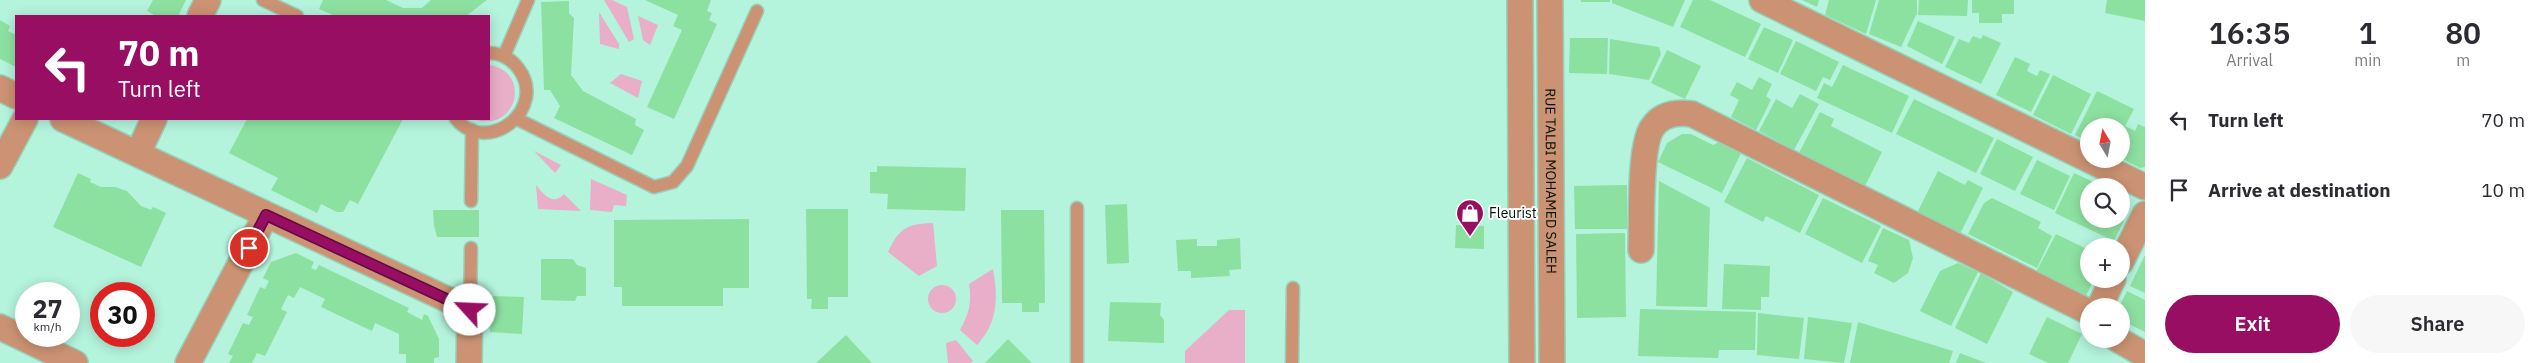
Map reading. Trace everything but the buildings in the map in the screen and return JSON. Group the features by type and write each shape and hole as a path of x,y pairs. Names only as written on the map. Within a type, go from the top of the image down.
{"street":[{"path":"200,15 208,0"},
{"path":"1520,0 1522,363"},
{"name":"RUE TALBI MOHAMED SALEH","path":"1550,0 1552,363"},
{"path":"1762,0 2145,187"},
{"path":"0,88 15,96"},
{"path":"1641,250 1645,146 1652,128 1666,116 1680,112 1692,114 2080,308"},
{"path":"0,166 24,120"},
{"path":"65,120 470,310 469,363"},
{"path":"138,153 154,120"},
{"path":"188,363 266,215"},
{"path":"2130,245 2144,218"},
{"path":"0,326 75,363"},
{"path":"2130,346 2145,354"}],"lane":[{"path":"263,0 295,15"},
{"path":"504,56 528,0"},
{"path":"517,119 654,187 673,182 688,166 757,11"},
{"path":"457,120 472,130 495,132 506,128 517,119 523,109 526,84 514,63 504,56 490,52"},
{"path":"471,201 472,130"},
{"path":"1077,208 1077,363"},
{"path":"470,310 471,248"},
{"path":"1292,363 1293,288"}],"shaded area":[{"path":"604,0 612,0 627,7 634,39 629,42"},
{"path":"599,12 619,44 619,49 600,44"},
{"path":"638,16 658,25 650,45 643,40"},
{"path":"490,65 503,70 511,78 515,89 514,100 509,110 501,118 488,121 480,120 490,120"},
{"path":"621,74 642,81 638,98 610,83"},
{"path":"534,151 561,165 555,173"},
{"path":"591,179 627,195 626,206 614,205 612,212 590,210"},
{"path":"536,185 545,195 552,199 556,199 564,194 581,211 538,209"},
{"path":"933,223 937,266 919,276 888,252 896,237 905,229 910,226"},
{"path":"993,269 996,290 995,309 989,328 977,345 960,330 969,308 969,284"},
{"path":"942,285 952,289 956,299 952,309 942,313 932,309 928,299 932,289"},
{"path":"1229,310 1245,310 1245,363 1185,363 1185,351"},
{"path":"956,340 973,361 971,363 948,363 946,343"}],"place":[{"name":"Fleurist","path":"1470,237"}],"route":[{"path":"249,248 266,215 470,310"}]}
